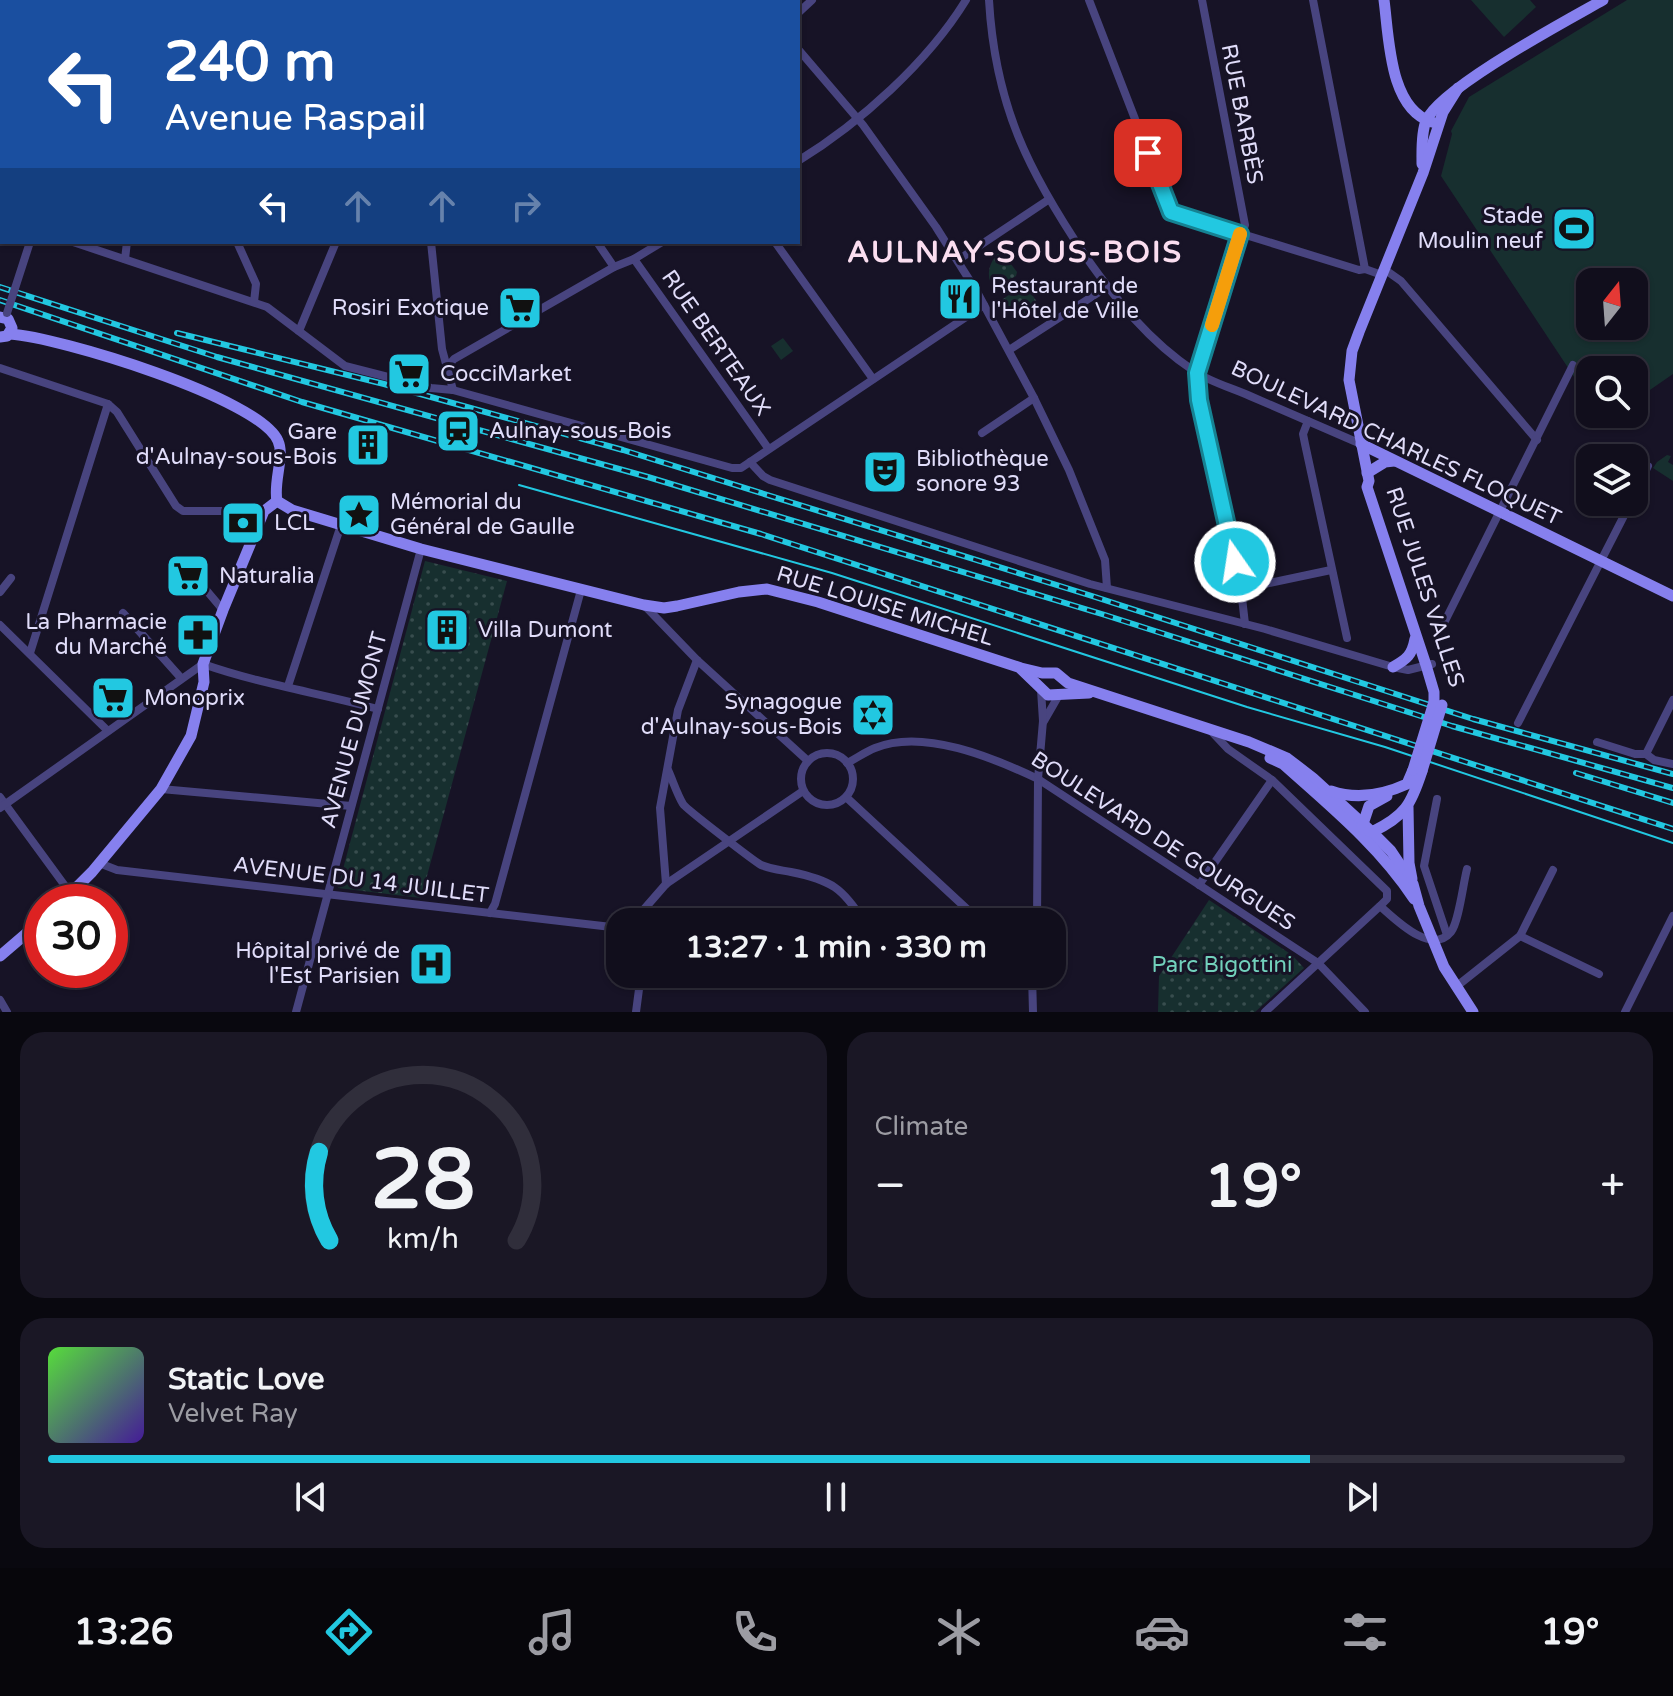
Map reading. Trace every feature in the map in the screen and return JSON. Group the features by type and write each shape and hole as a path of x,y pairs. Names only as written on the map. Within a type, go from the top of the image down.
{"street":[{"path":"800,160 858,119 908,72 955,18 966,0"},
{"name":"BOULEVARD CHARLES FLOQUET","path":"989,0 995,61 1005,105 1019,141 1048,200 1107,287 1126,312 1151,336 1197,373 1361,444 1673,596"},
{"name":"RUE BARBÈS","path":"1197,373 1245,225 1202,0"},
{"path":"1313,0 1365,269"},
{"path":"1384,0 1397,85 1413,112 1426,121 1440,124"},
{"path":"1426,121 1434,108 1458,88 1603,0"},
{"path":"1092,2 1171,212 1359,270 1383,272 1401,281 1537,440"},
{"path":"800,51 858,119 958,260 984,305 1069,470 1105,560 1107,588"},
{"name":"RUE JULES VALLES","path":"1429,664 1368,477 1349,380 1359,332 1423,173 1449,99 1458,88"},
{"name":"RUE JULES VALLES","path":"1423,173 1426,121"},
{"path":"958,260 1048,200"},
{"path":"29,244 4,316 12,325 5,335 72,347 161,374 201,390 267,426 280,447 275,489 277,501 264,511 203,664 204,682 191,736 161,789 79,884"},
{"path":"79,244 272,310 345,366 431,388 453,390 732,468 750,462 984,305"},
{"path":"125,259 127,244"},
{"path":"238,244 256,284 254,302"},
{"path":"299,331 335,244"},
{"path":"431,244 442,349 453,390"},
{"path":"598,244 614,267"},
{"path":"448,366 454,359 659,244"},
{"path":"776,244 873,379"},
{"name":"RUE BERTEAUX","path":"634,259 768,448"},
{"path":"1009,350 1107,287"},
{"path":"1444,623 1573,365"},
{"path":"0,368 108,404 117,412 176,506 183,511 264,511"},
{"path":"1197,373 1199,400 1241,589 1245,624"},
{"path":"982,433 1034,398"},
{"path":"30,653 108,404"},
{"path":"1308,421 1303,434 1347,638"},
{"path":"1368,477 1385,462 1394,461"},
{"path":"750,462 770,480 1107,588 1393,667 1408,670 1429,664"},
{"name":"RUE JULES VALLES","path":"1368,477 1367,487 1415,638 1441,690 1418,771"},
{"name":"RUE LOUISE MICHEL","path":"277,501 292,510 421,549 644,605 664,608 767,589 818,602 1021,668 1040,682 1050,695 1064,691 1098,693 1214,732 1287,758 1327,790 1365,830 1419,906"},
{"path":"1518,723 1624,516"},
{"path":"288,686 341,525"},
{"name":"AVENUE DUMONT","path":"296,1012 421,549"},
{"path":"1241,589 1331,570"},
{"path":"0,592 11,578"},
{"path":"196,578 223,610"},
{"path":"490,913 581,590"},
{"path":"644,605 697,660 808,761"},
{"path":"123,613 181,678"},
{"path":"0,625 108,731"},
{"path":"1393,667 1413,652 1415,638"},
{"path":"666,884 660,808 678,710 697,660"},
{"path":"203,664 250,680 288,686 378,709"},
{"path":"57,884 2,803 203,664"},
{"name":"RUE LOUISE MICHEL","path":"1040,682 1056,673 1064,691"},
{"path":"1037,908 1038,779 1043,721 1040,682"},
{"path":"1043,721 1064,691"},
{"path":"1646,754 1673,700"},
{"name":"RUE LOUISE MICHEL","path":"1214,732 1228,749 1272,780 1387,891 1387,899 1380,906"},
{"name":"RUE LOUISE MICHEL","path":"1214,732 1283,764 1349,825 1365,830 1391,851 1413,884 1419,906"},
{"name":"BOULEVARD DE GOURGUES","path":"847,763 877,747 904,741 928,741 1014,767 1038,779 1318,963 1365,1012"},
{"path":"1597,742 1673,764"},
{"path":"824,753 841,757 847,763 851,769 852,784 846,797 839,802 823,805 803,791 801,775 808,761 824,753"},
{"path":"668,770 685,807 747,857 764,866 830,883 840,889 854,908"},
{"path":"1408,807 1394,821 1365,830 1369,806 1402,790 1418,771"},
{"path":"1413,884 1409,863 1408,807 1418,771"},
{"path":"1199,885 1272,780"},
{"path":"1327,790 1359,797 1407,784"},
{"path":"161,789 351,806"},
{"path":"645,908 666,884 803,791"},
{"path":"846,797 966,908"},
{"path":"1437,799 1424,866 1447,935"},
{"name":"AVENUE DU 14 JUILLET","path":"99,863 117,870 606,926"},
{"path":"1265,1012 1380,906 1402,926 1433,941 1447,935 1452,930 1467,869"},
{"path":"1457,986 1520,936 1553,870"},
{"path":"1419,906 1444,967 1473,1012"},
{"path":"1625,1012 1673,916"},
{"path":"0,956 24,935"},
{"path":"1520,936 1599,974"},
{"path":"636,1012 639,988"},
{"path":"1033,988 1033,1012"},
{"path":"0,1000 7,1012"}],"green space":[{"path":"1471,0 1530,0 1536,7 1504,37"},
{"name":"Stade Moulin neuf","path":"1627,0 1673,0 1673,374 1648,391 1648,356 1576,356 1576,380 1441,176 1451,131 1469,97"},
{"path":"1001,251 1017,272 1016,276 995,289 989,269"},
{"path":"1022,286 1027,287 1039,310 1020,313 1002,303 1003,299"},
{"path":"783,338 793,351 781,360 771,346"},
{"path":"1667,455 1671,456 1668,462 1673,465 1673,481 1653,468"},
{"path":"425,561 507,581 421,898 338,888"},
{"name":"Parc Bigottini","path":"1209,900 1292,955 1304,968 1255,1012 1158,1012 1159,976"}],"tram line":[{"path":"519,485 832,573 1247,707 1385,747 1673,843"}],"railway":[{"path":"0,287 217,357 648,477 1105,615 1452,726 1673,788"},
{"path":"0,300 302,402 761,534 1673,829"},
{"path":"177,333 384,384 623,450 1473,719 1673,774"},
{"path":"1576,773 1673,803"}],"slow traffic":[{"path":"1212,325 1240,234"}],"place":[{"name":"Stade Moulin neuf","path":"1574,229"},
{"name":"Restaurant de l'Hôtel de Ville","path":"960,299"},
{"name":"Rosiri Exotique","path":"520,308"},
{"name":"CocciMarket","path":"409,374"},
{"name":"Aulnay-sous-Bois","path":"458,431"},
{"name":"Gare d'Aulnay-sous-Bois","path":"368,445"},
{"name":"Bibliothèque sonore 93","path":"885,472"},
{"name":"Mémorial du Général de Gaulle","path":"359,515"},
{"name":"LCL","path":"243,523"},
{"name":"Naturalia","path":"188,576"},
{"name":"Villa Dumont","path":"447,630"},
{"name":"La Pharmacie du Marché","path":"198,635"},
{"name":"Monoprix","path":"113,698"},
{"name":"Synagogue d'Aulnay-sous-Bois","path":"873,715"},
{"name":"Hôpital privé de l'Est Parisien","path":"431,964"}],"district":[{"name":"AULNAY-SOUS-BOIS","path":"1015,252"}],"route":[{"path":"1148,153 1171,212 1240,234 1197,373 1199,400 1235,562"}]}
